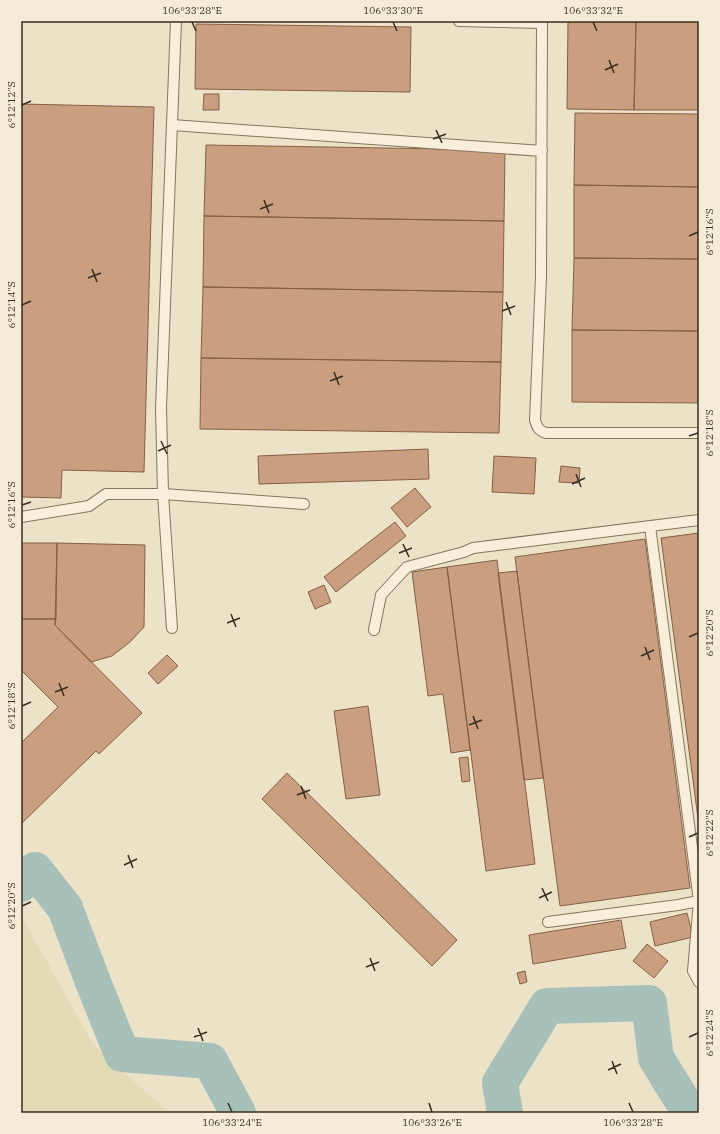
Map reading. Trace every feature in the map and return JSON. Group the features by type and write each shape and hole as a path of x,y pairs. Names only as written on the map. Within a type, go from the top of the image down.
{"lane":[{"path":"172,628 163,494 161,408 176,21"},
{"path":"459,21 542,22 541,276 535,420 537,426 541,432 546,433 699,433"},
{"path":"172,125 542,151"},
{"path":"21,517 89,506 106,494 163,494 304,504"},
{"path":"374,630 381,595 407,567 464,552 473,548 699,520"},
{"path":"650,526 699,901 694,971 699,982"},
{"path":"548,922 699,901"}],"shaded area":[{"path":"21,918 23,919 94,1046 170,1113 21,1113"}],"building":[{"path":"568,21 636,21 634,110 567,109"},
{"path":"636,21 699,21 699,110 634,110"},
{"path":"196,24 411,27 410,92 195,89"},
{"path":"204,94 219,94 219,110 203,110"},
{"path":"21,104 154,107 144,472 62,470 61,498 21,497"},
{"path":"575,113 699,114 699,187 574,185"},
{"path":"206,145 505,150 504,221 204,216"},
{"path":"574,185 699,187 699,259 574,258"},
{"path":"204,216 504,221 503,292 203,287"},
{"path":"574,258 699,259 699,331 572,330"},
{"path":"203,287 503,292 501,362 201,358"},
{"path":"572,330 699,331 699,403 572,402"},
{"path":"201,358 501,362 499,433 200,429"},
{"path":"428,449 429,479 259,484 258,456"},
{"path":"494,456 536,458 534,494 492,492"},
{"path":"561,466 580,468 579,483 559,482"},
{"path":"415,488 431,507 407,527 391,508"},
{"path":"395,522 406,536 336,592 324,577"},
{"path":"699,533 699,826 661,538"},
{"path":"645,539 690,888 560,906 515,557"},
{"path":"21,543 57,543 56,619 21,619"},
{"path":"57,543 145,545 144,627 130,642 112,656 91,662 55,625"},
{"path":"497,560 535,864 486,871 447,567"},
{"path":"447,567 470,750 451,753 443,694 428,696 412,572"},
{"path":"517,571 543,778 524,780 498,573"},
{"path":"324,585 331,602 315,609 308,592"},
{"path":"21,619 56,619 55,625 142,713 99,754 96,751 21,824 21,743 58,707 21,670"},
{"path":"167,655 178,666 158,684 148,673"},
{"path":"368,706 380,795 346,799 334,711"},
{"path":"468,757 470,781 462,782 459,758"},
{"path":"287,773 457,940 432,966 262,799"},
{"path":"687,913 693,937 655,946 650,922"},
{"path":"621,920 626,948 533,964 529,935"},
{"path":"647,944 668,961 654,978 633,961"},
{"path":"525,971 527,982 520,984 517,973"}],"waterway":[{"path":"21,884 35,870 65,908 122,1054 210,1061 238,1113"},
{"path":"505,1113 500,1083 547,1006 649,1003 656,1058 690,1113"}]}
